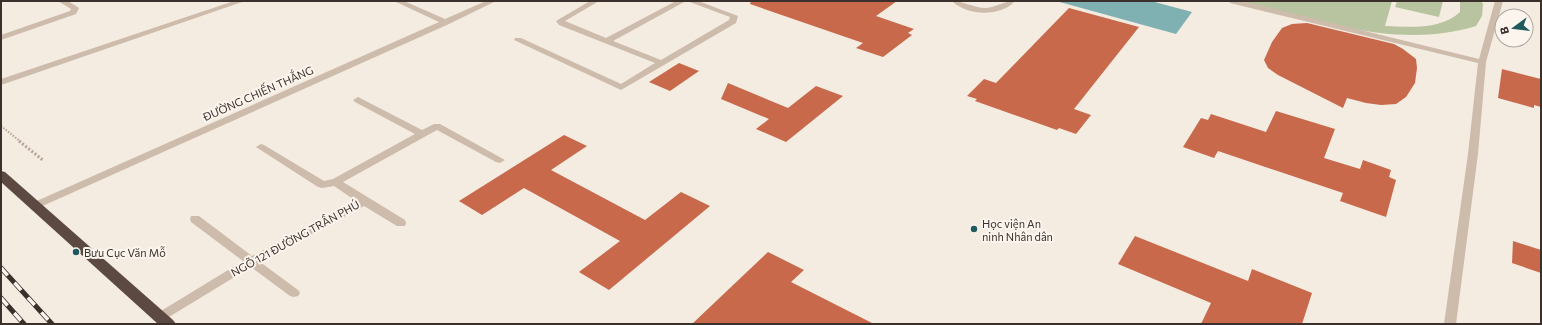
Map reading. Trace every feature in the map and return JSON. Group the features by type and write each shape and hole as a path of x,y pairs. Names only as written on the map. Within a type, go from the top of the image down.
{"highway":[{"path":"1,175 34,206 164,320"}],"street":[{"path":"1,38 73,12 75,8 62,1"},
{"path":"398,1 446,22"},
{"name":"ĐƯỜNG CHIẾN THẮNG","path":"34,206 492,1"},
{"path":"595,1 560,21 661,63"},
{"path":"607,41 682,1"},
{"path":"518,40 620,87 733,22 734,16 691,1"},
{"path":"956,1 970,8 995,10 1006,6 1011,1"},
{"path":"1233,1 1482,62"},
{"path":"1450,324 1473,154 1482,62 1499,1"},
{"path":"1,82 238,2"},
{"path":"358,100 422,134"},
{"path":"261,147 322,185 336,182 437,126 500,160"},
{"name":"NGÕ 121 ĐƯỜNG TRẦN PHÚ","path":"164,320 179,304 251,262 364,201 336,182"},
{"path":"364,201 401,223"},
{"path":"195,219 294,293"}],"path":[{"path":"1,127 44,161"}],"green space":[{"path":"1241,1 1392,1 1385,26 1405,27 1435,25 1444,22 1460,12 1460,1 1481,1 1483,4 1482,16 1476,26 1447,33 1417,35 1388,34 1358,30 1328,24"},
{"path":"1397,1 1443,1 1439,17 1395,7"}],"water":[{"path":"1056,1 1151,1 1192,12 1176,34"}],"building":[{"path":"751,1 897,1 876,16 914,29 908,33 912,35 883,57 856,48 863,43 750,4"},
{"path":"1069,8 1139,27 1074,109 1091,115 1076,134 1059,128 1057,130 975,101 977,99 967,96 984,79 996,83"},
{"path":"1307,23 1394,44 1403,49 1416,59 1417,68 1415,83 1406,97 1396,104 1381,105 1347,98 1343,108 1278,75 1268,68 1264,60 1272,42 1282,28 1292,24"},
{"path":"679,63 699,71 670,91 649,82"},
{"path":"1502,69 1541,79 1541,107 1534,105 1534,108 1498,98"},
{"path":"728,83 788,108 816,86 843,96 786,142 756,129 769,119 721,99"},
{"path":"1276,111 1335,129 1324,158 1360,169 1363,160 1391,170 1389,177 1396,180 1386,217 1340,201 1343,193 1218,151 1214,158 1183,147 1201,118 1208,120 1211,114 1266,132"},
{"path":"564,135 587,146 551,170 645,220 681,192 710,206 609,290 579,272 620,241 524,188 482,215 459,201"},
{"path":"1135,236 1248,281 1252,269 1312,293 1302,324 1201,324 1211,303 1118,264"},
{"path":"1513,241 1541,250 1541,273 1512,263"},
{"path":"768,252 804,270 791,282 874,324 692,324"}],"railway":[{"path":"1,268 52,324"},
{"path":"1,298 24,324"}],"place":[{"name":"Học viện An ninh Nhân dân","path":"974,229"},
{"name":"Bưu Cục Văn Mỗ","path":"76,252"}]}
